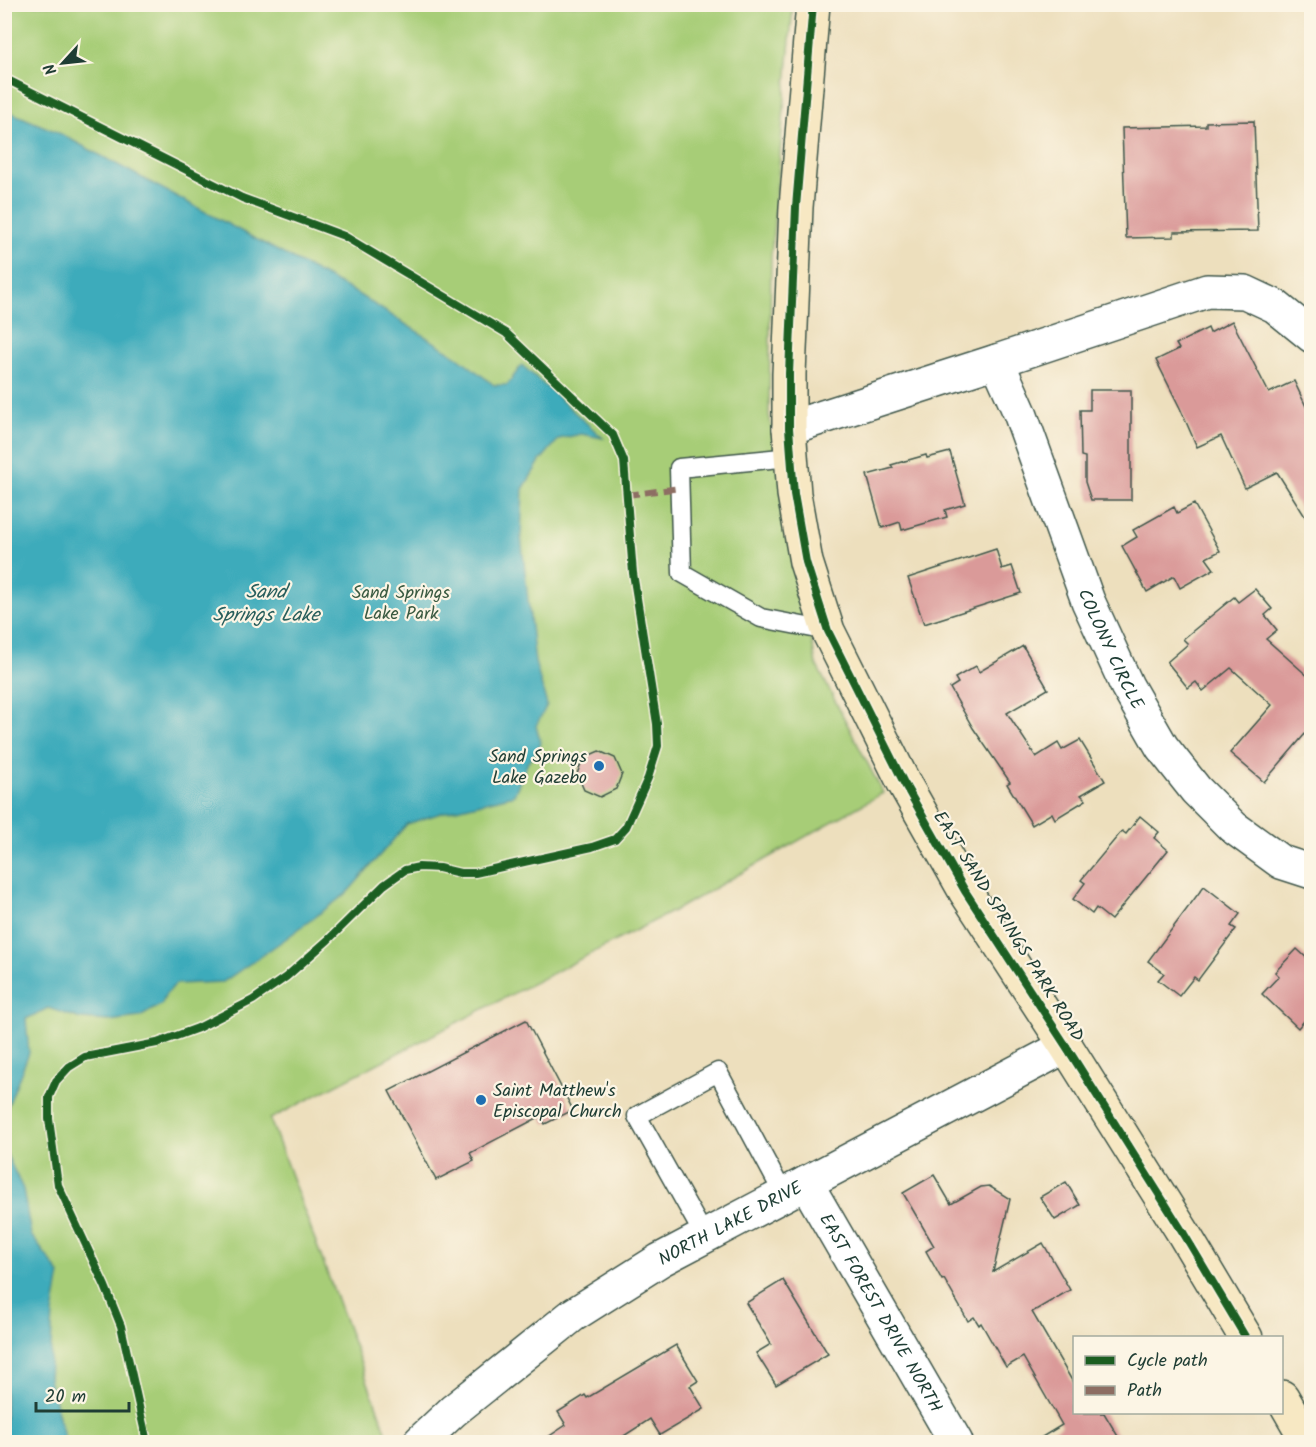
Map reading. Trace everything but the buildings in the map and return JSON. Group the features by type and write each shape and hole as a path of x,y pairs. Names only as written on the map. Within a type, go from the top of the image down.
{"street":[{"name":"EAST SAND SPRINGS PARK ROAD","path":"813,4 796,207 789,374 790,442 794,494 806,562 828,631 904,783 965,891 1066,1046 1245,1336"},
{"path":"790,442 997,361 1207,291 1245,292 1275,306 1311,336"},
{"name":"COLONY CIRCLE","path":"997,361 1020,413 1088,601 1127,686 1162,747 1196,790 1233,827 1281,862 1311,872"},
{"name":"NORTH LAKE DRIVE","path":"420,1443 453,1411 573,1315 660,1260 1066,1046"},
{"name":"EAST FOREST DRIVE NORTH","path":"795,1189 956,1443"},
{"path":"1283,1400 1308,1443"}],"lane":[{"path":"790,442 679,468 682,573 761,618 828,631"},
{"path":"705,1237 637,1116 718,1072 795,1189"}],"green space":[{"name":"Sand Springs Lake Park","path":"5,5 793,5 771,257 769,414 816,664 883,793 681,907 270,1119 390,1442 5,1442"}],"water":[{"name":"Sand Springs Lake","path":"5,110 57,132 356,293 458,357 494,385 507,385 522,365 603,438 581,434 559,439 540,461 523,489 521,536 535,662 547,705 536,726 541,744 528,762 514,795 407,824 347,893 223,982 176,984 166,994 162,1004 140,1017 109,1021 81,1019 48,1008 26,1019 29,1053 5,1113"},
{"path":"5,1151 23,1189 31,1235 60,1274 53,1314 49,1379 65,1440 71,1442 5,1442"}],"marked path":[{"path":"627,495 680,488"}],"cycle path":[{"path":"813,4 796,207 789,428 794,494 806,562 828,631 904,783 965,891 1066,1046 1245,1336"},
{"path":"4,78 242,198 344,236 506,333 613,435 624,461 633,573 657,724 658,746 648,778 626,827 615,839 592,847 475,873 419,867 405,870 384,885 286,977 253,1000 198,1028 157,1043 85,1057 69,1067 56,1081 49,1097 49,1119 58,1185 121,1326 147,1442"}],"place":[{"name":"Sand Springs Lake Gazebo","path":"599,766"},
{"name":"Saint Matthew's Episcopal Church","path":"481,1100"}]}
